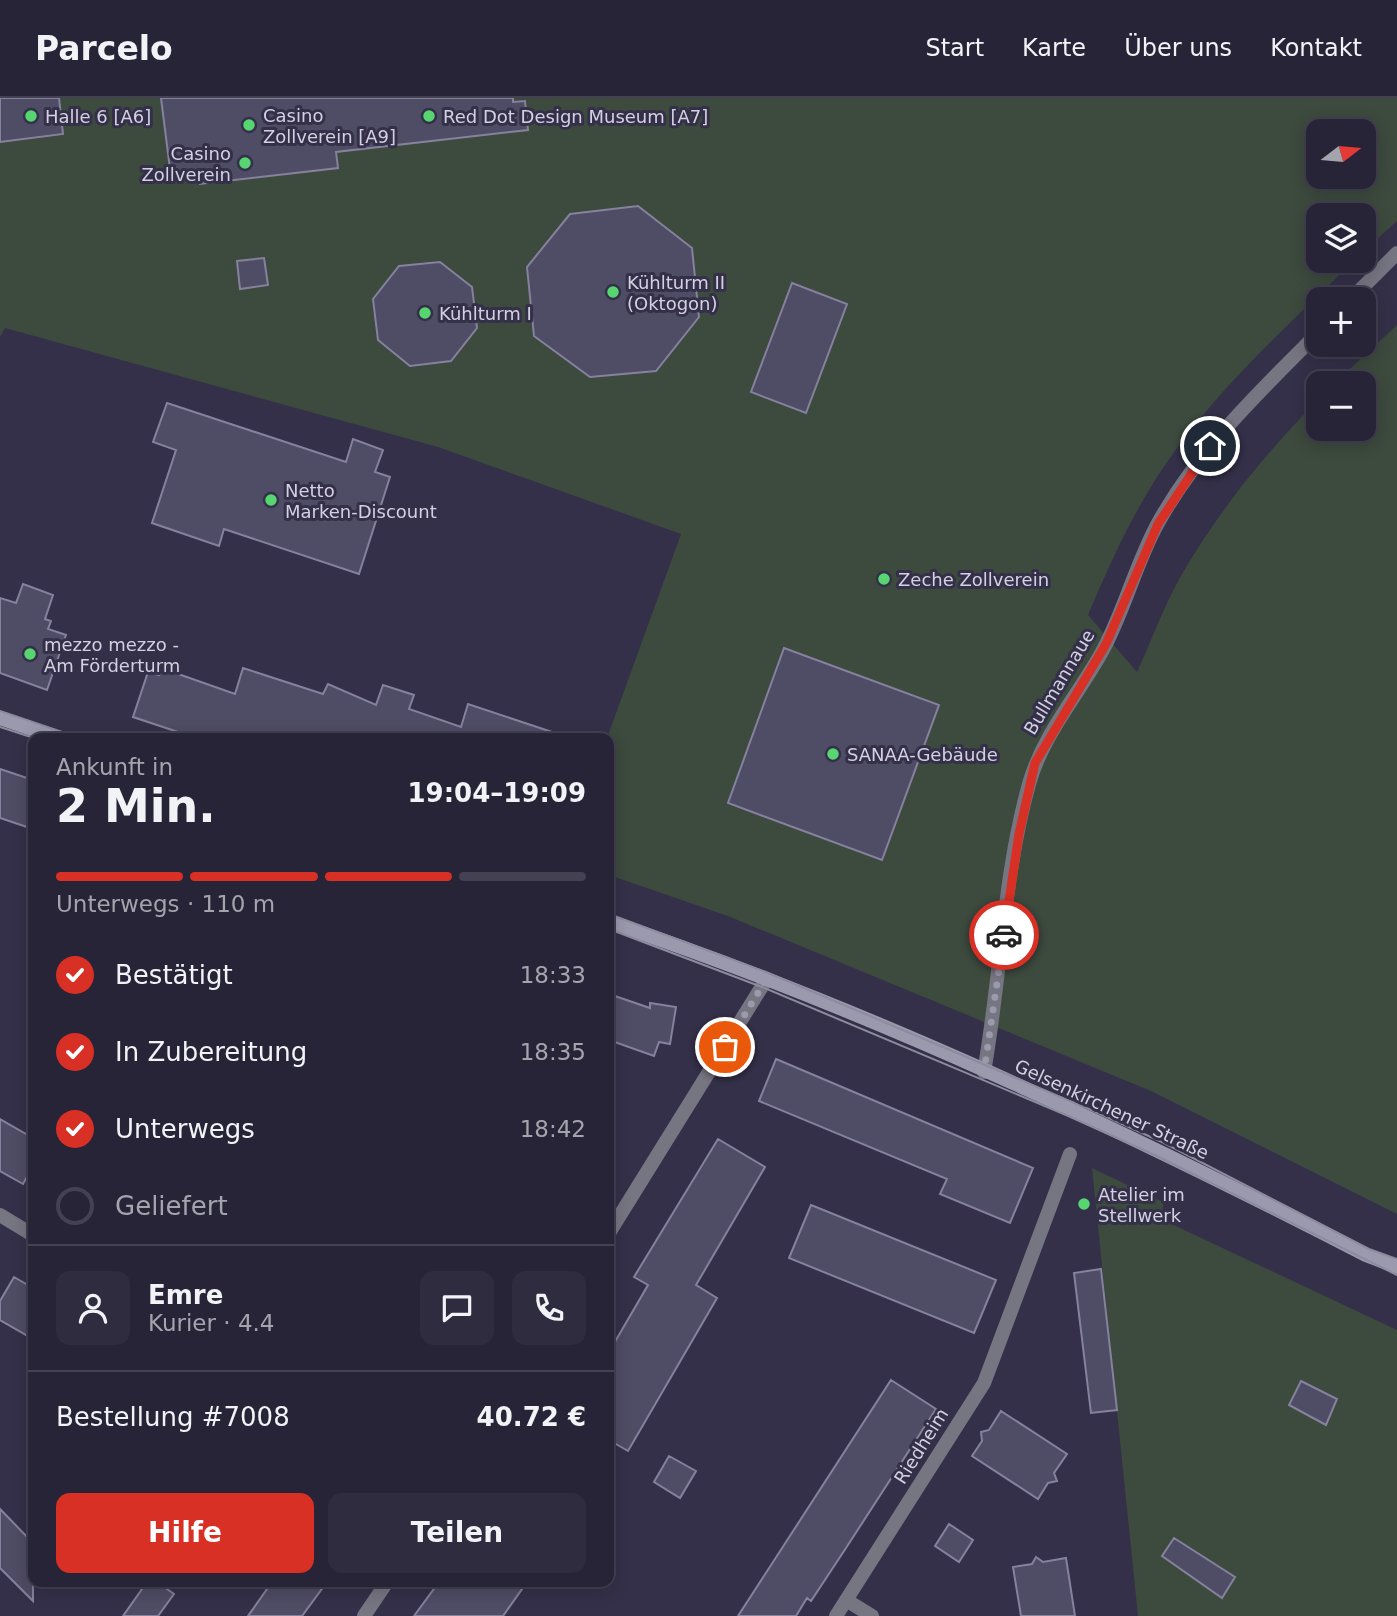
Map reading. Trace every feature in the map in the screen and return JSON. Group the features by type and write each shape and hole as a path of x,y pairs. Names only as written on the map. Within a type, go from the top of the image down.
{"main road":[{"path":"0,718 44,733"},
{"name":"Gelsenkirchener Straße","path":"614,924 766,980 1079,1112 1178,1158 1366,1255 1397,1267"}],"street":[{"path":"1363,287 1397,253"},
{"name":"Bullmannaue","path":"984,1072 1010,884 1035,763 1106,644 1146,546 1185,480 1235,416 1306,344"},
{"path":"614,1225 766,980"},
{"name":"Riedheim","path":"836,1616 984,1383 1070,1154"},
{"path":"0,1215 28,1232"},
{"path":"364,1616 384,1587"},
{"path":"846,1600 872,1616"}],"green space":[{"name":"Zeche Zollverein","path":"0,98 1397,98 1397,221 1376,240 1376,203 1306,203 1306,273 1342,273 1327,287 1306,287 1306,307 1224,391 1178,447 1137,511 1088,615 1137,672 1169,598 1197,550 1244,483 1306,412 1306,441 1376,441 1376,371 1348,371 1363,357 1376,357 1376,345 1397,325 1397,1214 1151,1091 728,916 614,877 614,733 609,733 681,534 438,447 5,328 0,337"},
{"path":"1092,1168 1163,1202 1163,1220 1397,1330 1397,1616 1138,1616"}],"building":[{"name":"Halle 6 [A6]","path":"0,98 59,98 63,134 0,142"},
{"name":"Casino Zollverein [A9]","path":"161,98 513,98 513,102 525,101 528,130 336,152 338,168 200,184 199,173 171,177"},
{"name":"Kühlturm II (Oktogon)","path":"638,206 692,248 699,317 656,371 590,377 534,336 527,267 570,214"},
{"path":"264,258 268,285 240,289 237,261"},
{"name":"Kühlturm I","path":"440,262 472,287 477,328 451,361 410,366 378,340 373,299 399,266"},
{"path":"792,283 847,304 806,413 751,392"},
{"name":"Netto Marken-Discount","path":"167,403 346,462 353,439 383,450 375,472 390,477 359,574 224,529 219,546 152,523 176,450 153,442"},
{"name":"mezzo mezzo - Am Förderturm","path":"23,584 53,595 45,619 51,621 48,629 66,635 47,690 0,673 0,598 16,603"},
{"name":"SANAA-Gebäude","path":"784,648 939,705 882,860 728,803"},
{"path":"243,668 323,694 328,684 376,705 383,685 414,695 409,709 461,727 468,704 555,733 181,733 133,717 148,672 159,675 164,669 235,694"},
{"path":"0,769 28,778 28,827 0,818"},
{"path":"614,996 650,1008 650,1003 676,1007 670,1044 659,1042 654,1056 614,1042"},
{"path":"776,1059 1033,1168 1010,1223 940,1194 947,1179 759,1101"},
{"path":"0,1119 28,1135 28,1175 23,1184 0,1171"},
{"path":"718,1139 765,1167 696,1285 717,1298 628,1451 614,1443 614,1343 648,1285 634,1277"},
{"path":"811,1205 996,1280 974,1333 789,1258"},
{"path":"1101,1269 1117,1410 1091,1413 1074,1273"},
{"path":"14,1277 28,1285 28,1336 0,1320 0,1301"},
{"path":"891,1380 936,1409 846,1548 811,1601 807,1598 796,1616 738,1616"},
{"path":"1301,1381 1337,1399 1326,1425 1289,1405"},
{"path":"1001,1411 1067,1454 1054,1473 1057,1481 1048,1483 1038,1499 972,1456 982,1441 981,1432 989,1430"},
{"path":"669,1456 696,1471 680,1498 654,1482"},
{"path":"0,1509 28,1538 28,1587 33,1587 33,1601 0,1568"},
{"path":"949,1524 973,1540 959,1562 935,1546"},
{"path":"1174,1538 1235,1577 1222,1598 1162,1556"},
{"path":"1036,1557 1043,1562 1066,1558 1075,1616 1021,1616 1013,1567 1032,1564"},
{"path":"143,1587 164,1587 174,1594 158,1616 123,1616"},
{"path":"268,1587 323,1587 302,1616 248,1616"},
{"path":"435,1587 523,1587 503,1616 414,1616"}],"tram line":[{"path":"0,711 65,733"},
{"path":"0,727 28,736"},
{"path":"614,916 766,972 1089,1109 1164,1143 1369,1249 1397,1259"},
{"path":"614,931 762,987 1066,1115 1157,1156 1397,1275"}],"way so far":[{"path":"725,1047 766,980 984,1072 1004,935"}],"place":[{"name":"Halle 6 [A6]","path":"31,116"},
{"name":"Red Dot Design Museum [A7]","path":"429,116"},
{"name":"Casino Zollverein [A9]","path":"249,125"},
{"name":"Casino Zollverein","path":"245,163"},
{"name":"Kühlturm II (Oktogon)","path":"613,292"},
{"name":"Kühlturm I","path":"425,313"},
{"name":"Netto Marken-Discount","path":"271,500"},
{"name":"Zeche Zollverein","path":"884,579"},
{"name":"mezzo mezzo - Am Förderturm","path":"30,654"},
{"name":"SANAA-Gebäude","path":"833,754"},
{"name":"Atelier im Stellwerk","path":"1084,1204"}],"route":[{"path":"1004,935 1019,834 1035,763 1106,644 1146,546 1158,524 1210,446"}]}
